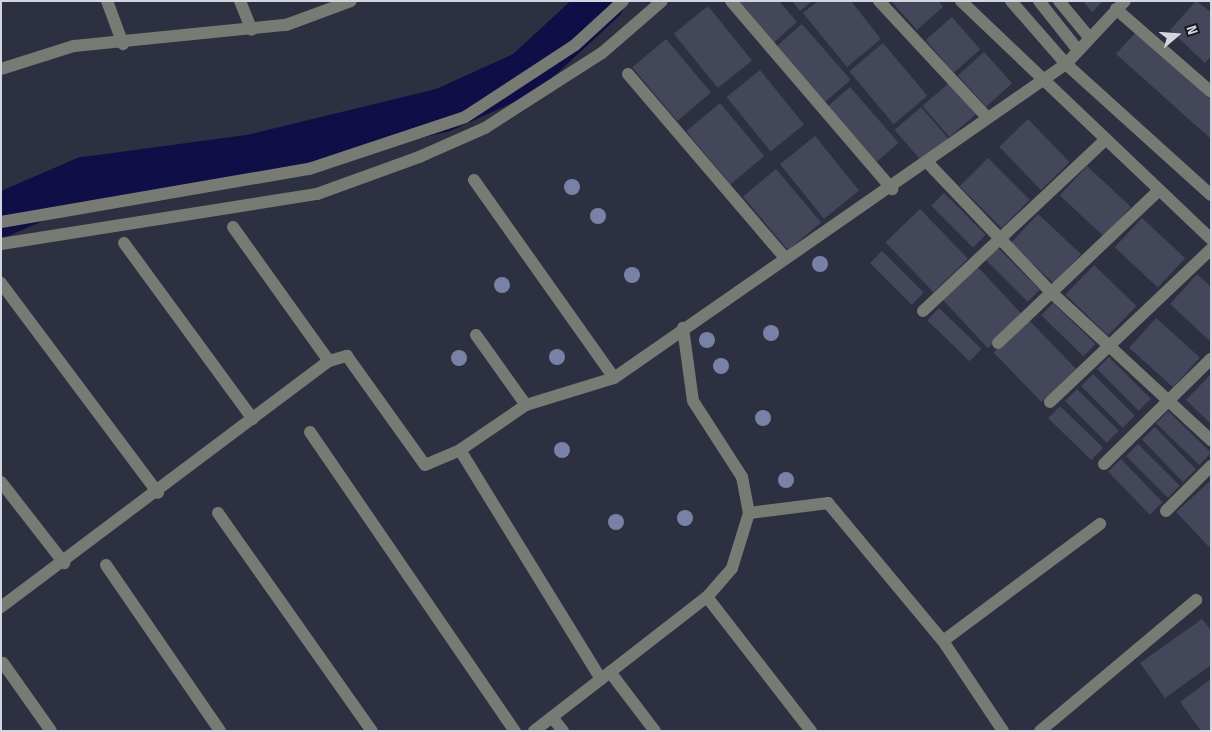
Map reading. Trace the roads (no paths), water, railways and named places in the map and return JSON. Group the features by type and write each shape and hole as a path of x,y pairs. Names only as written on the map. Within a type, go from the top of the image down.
{"street":[{"path":"107,1 123,44"},
{"path":"240,1 252,30"},
{"path":"1,69 51,50 252,30 295,22 351,1"},
{"path":"1,222 309,169 465,117 575,46 623,1"},
{"path":"1,244 317,194 419,157 485,128 602,53 662,1"},
{"path":"731,1 892,189"},
{"path":"880,1 986,116"},
{"path":"961,1 1040,80 1211,239"},
{"path":"1011,1 1066,64 1211,195"},
{"path":"1039,1 1078,50"},
{"path":"1059,1 1088,36"},
{"path":"1,607 158,493 329,361 347,356 425,465 460,450 526,406 614,378 785,258 892,189 928,163 986,116 1066,64 1088,36 1121,5 1211,92"},
{"path":"628,74 785,258"},
{"path":"923,311 998,238 1106,140"},
{"path":"928,163 1052,293 1112,345 1165,402 1211,440"},
{"path":"474,180 614,378"},
{"path":"998,343 1158,191"},
{"path":"233,227 329,361"},
{"path":"124,243 253,419"},
{"path":"1050,402 1211,249"},
{"path":"1,283 158,493"},
{"path":"534,731 707,597 732,568 749,513 742,477 692,401 683,328"},
{"path":"476,335 526,406"},
{"path":"1104,464 1165,402 1211,359"},
{"path":"310,432 515,731"},
{"path":"460,450 605,675 655,731"},
{"path":"1166,511 1211,466"},
{"path":"1,482 64,563"},
{"path":"749,513 828,503 942,641 1003,731"},
{"path":"218,513 372,731"},
{"path":"942,641 1100,524"},
{"path":"106,565 220,731"},
{"path":"707,597 811,731"},
{"path":"1040,731 1196,600"},
{"path":"3,663 51,731"},
{"path":"552,717 563,731"}],"waterway":[{"path":"1,215 84,179 254,156 443,110 525,73 603,1"}]}
